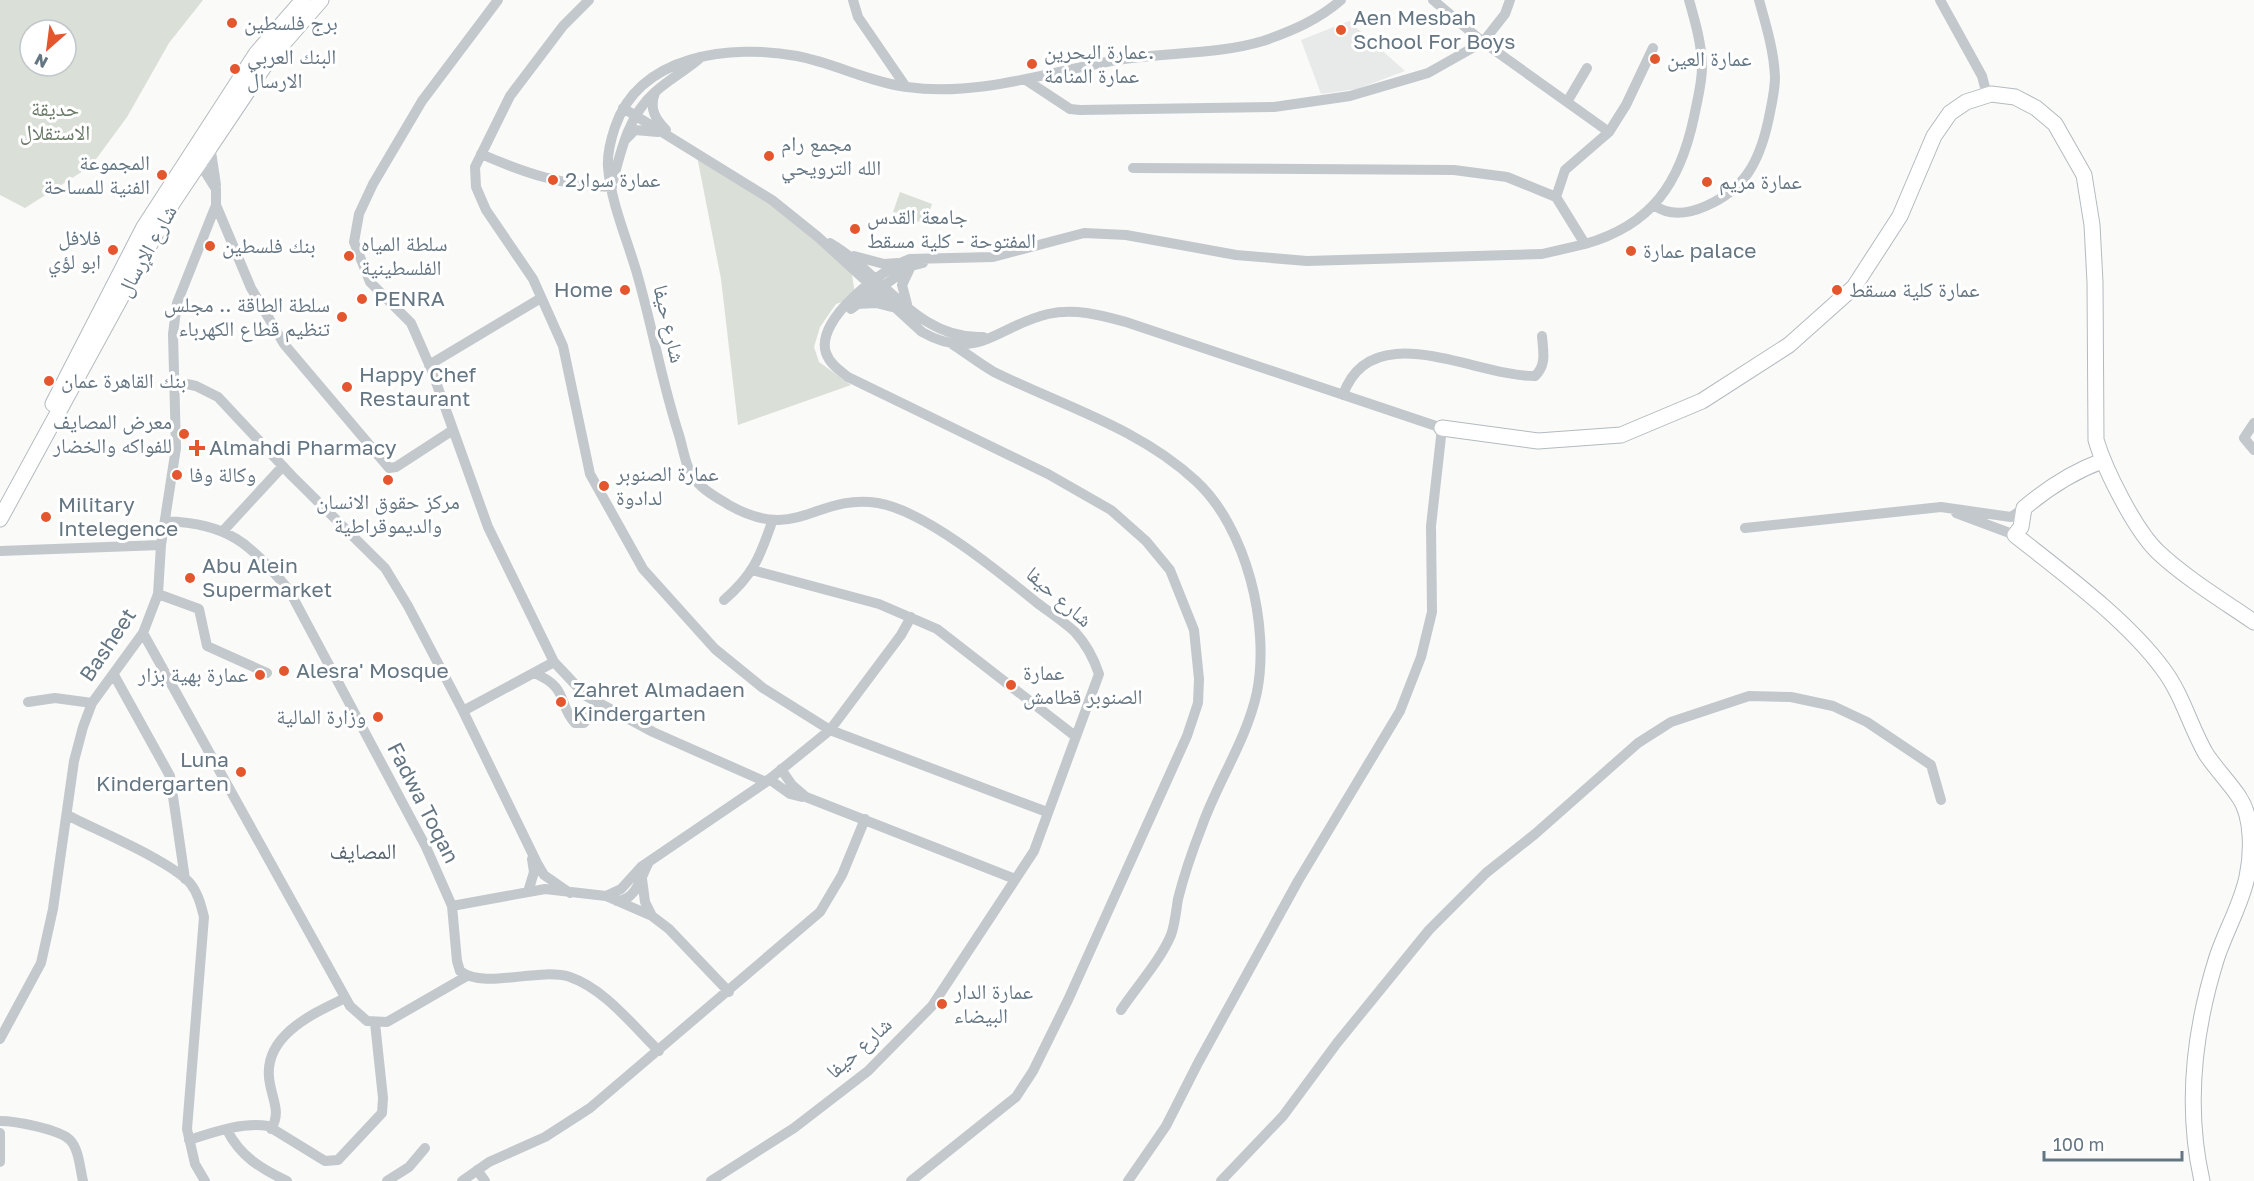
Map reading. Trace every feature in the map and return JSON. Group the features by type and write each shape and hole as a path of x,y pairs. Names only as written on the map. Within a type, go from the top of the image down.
{"street":[{"name":"شارع الإرسال","path":"0,498 53,403 144,226 256,54 303,0"},
{"name":"شارع الإرسال","path":"0,519 88,361 138,262 189,178 267,62 321,0"},
{"path":"498,0 422,101 373,184 359,214 354,242 370,282 411,323 429,364 488,528 554,662 586,696 653,732 767,781 790,794 806,797 865,819 1015,879"},
{"path":"589,0 562,26 510,96 475,166 476,187 486,210 533,279 563,346 590,474 643,569 715,649 763,688 830,730 1047,812"},
{"path":"853,0 858,17 906,87"},
{"name":"شارع حيفا","path":"711,1181 794,1128 868,1071 932,1006 1034,851 1099,674 1095,662 1077,634 991,565 906,511 875,503 844,503 789,520 772,522 737,510 705,490 692,476 664,389 649,316 607,163 623,108 641,86 663,71 686,60 745,51 797,56 906,87 961,89 1026,80 1116,60 1259,42 1319,19 1341,0"},
{"path":"1433,0 1483,42 1609,132"},
{"path":"1026,80 1070,109 1080,110 1274,107 1350,96 1428,73 1483,42 1505,14 1510,0"},
{"path":"818,237 848,254 867,261 898,263 910,259 993,256 1084,233 1126,235 1236,255 1307,261 1375,256 1542,254 1585,244 1612,236 1646,214 1675,176 1685,153 1698,99 1702,67 1697,29 1689,0"},
{"path":"1654,205 1669,213 1682,213 1714,202 1733,191 1748,176 1758,159 1773,99 1775,76 1771,46 1759,0"},
{"path":"1940,0 1982,76 1987,95"},
{"path":"1556,197 1565,170 1609,132 1626,105 1653,48"},
{"name":"شارع حيفا","path":"612,187 622,144 636,116 655,92 700,58"},
{"path":"1567,102 1587,68"},
{"path":"655,92 652,102 654,113 675,139"},
{"path":"848,254 896,308 922,332 939,342 975,344 1016,325 1048,314 1075,310 1126,322 1442,428 1538,441 1621,435 1702,401 1789,345 1854,287 1900,216 1934,136 1950,113 1966,102 1987,95 2015,97 2036,108 2055,124 2084,175 2092,225 2095,282 2096,440 2102,461 2143,534 2156,550 2254,622"},
{"path":"623,108 749,184 818,237 851,268 908,307 923,321 954,335 995,336"},
{"path":"622,144 635,130 655,131 675,139"},
{"name":"Basheet","path":"0,1039 41,963 53,909 74,761 92,703 143,633 158,594 161,545 176,448 173,334 177,303 216,205 216,174 210,146"},
{"path":"481,154 542,177 579,186 612,187"},
{"path":"199,162 216,189"},
{"path":"1132,168 1454,170 1507,177 1556,197 1585,244"},
{"path":"189,178 202,176 216,189"},
{"path":"216,205 251,288 284,344 389,468 396,467 453,430"},
{"path":"876,284 911,266 945,258"},
{"path":"898,263 836,319 826,336 826,352 834,367 1057,480 1111,510 1146,541 1170,570 1194,630 1199,679 1198,703 1187,736 1068,1000 1033,1071 1016,1097 911,1181"},
{"path":"908,307 902,285 911,266"},
{"path":"851,268 856,279 854,302"},
{"path":"429,364 541,298"},
{"path":"854,302 876,303 896,308"},
{"path":"1343,395 1349,378 1361,364 1378,358 1413,353 1523,376 1534,376 1540,371 1544,361 1542,336"},
{"path":"952,344 992,371 1111,424 1158,450 1198,483 1222,514 1246,562 1257,608 1261,656 1257,692 1241,737 1202,824 1179,897 1172,932 1165,947 1120,1010"},
{"path":"173,381 218,396 283,466 385,568 408,606 463,711 544,875 570,893"},
{"path":"2254,423 2244,438 2254,450"},
{"path":"1128,1181 1166,1126 1298,881 1400,711 1421,657 1432,612 1431,526 1442,428"},
{"path":"1745,528 1941,507 2011,517 2062,479 2102,461"},
{"path":"223,531 283,466"},
{"path":"1941,507 2018,531 2113,603 2163,653 2182,681 2212,744 2248,793 2254,807"},
{"path":"2018,531 2024,508"},
{"name":"Fadwa Toqan","path":"165,521 199,523 223,531 261,557 289,590 426,847 452,906 457,962 460,971 467,976"},
{"path":"724,600 746,582 772,522"},
{"path":"2018,531 2106,610 2160,664 2174,685 2200,743 2240,798 2247,817 2250,844 2248,874 2238,908 2215,965 2205,998 2197,1042 2192,1086 2194,1132 2202,1181"},
{"path":"0,551 161,545"},
{"path":"752,570 879,604 937,629 1075,736"},
{"path":"158,594 199,609 207,646 267,673"},
{"path":"612,898 641,867 767,781 830,730 901,635 911,617"},
{"path":"143,633 345,998 360,1016 375,1023 387,1022 467,976 475,979 544,973 568,977 596,991 659,1051"},
{"path":"463,711 554,662"},
{"path":"534,673 545,677 562,694 575,723 584,723 599,703"},
{"path":"114,675 170,776 185,879"},
{"path":"1221,1181 1283,1116 1396,968 1437,922 1486,873 1638,743 1671,722 1749,696 1791,697 1833,706 1867,722 1931,765 1941,800"},
{"path":"28,702 55,698 92,703"},
{"path":"781,770 792,785 806,797"},
{"path":"67,815 170,868 185,879 197,893 204,917 187,1109 189,1140 195,1164 205,1181"},
{"path":"462,1181 477,1170 545,1137 590,1108 729,992 820,912 842,875 865,819"},
{"path":"528,892 534,872 532,852"},
{"path":"452,906 545,889 627,900 634,894 650,862"},
{"path":"642,878 641,888 652,916"},
{"path":"2211,1181 2204,1131 2202,1086 2206,1044 2214,1000 2227,958 2254,889"},
{"path":"612,898 652,916 669,929 729,992"},
{"path":"271,1129 277,1116 269,1080 272,1060 280,1040 294,1026 345,998"},
{"path":"189,1140 258,1125 271,1129 325,1161 338,1160 382,1113 383,1098 375,1023"},
{"path":"0,1121 54,1132 68,1138 74,1146 83,1181"},
{"path":"227,1130 249,1160 263,1170 287,1181"},
{"path":"0,1133 0,1162"},
{"path":"387,1181 410,1167 425,1148"},
{"path":"477,1170 485,1181"}],"shaded area":[{"path":"1349,21 1405,71 1357,89 1321,94 1301,40"}],"green space":[{"name":"حديقة الاستقلال","path":"0,0 203,0 169,43 127,117 91,166 25,208 0,195"},
{"path":"696,151 755,188 851,268 855,294 852,299 836,304 820,327 814,347 819,362 851,385 738,425 721,279"},
{"path":"900,192 932,204 925,224 893,212"}],"place":[{"name":"برج فلسطين","path":"232,23"},
{"name":"Aen Mesbah School For Boys","path":"1341,30"},
{"name":"عمارة العين","path":"1655,59"},
{"name":"عمارة البحرين. عمارة المنامة","path":"1032,64"},
{"name":"البنك العربي الارسال","path":"235,69"},
{"name":"مجمع رام الله الترويحي","path":"769,156"},
{"name":"المجموعة الفنية للمساحة","path":"162,175"},
{"name":"عمارة سوار2","path":"553,180"},
{"name":"عمارة مريم","path":"1707,182"},
{"name":"جامعة القدس المفتوحة - كلية مسقط","path":"855,229"},
{"name":"بنك فلسطين","path":"210,246"},
{"name":"فلافل ابو لؤي","path":"113,250"},
{"name":"عمارة palace","path":"1631,251"},
{"name":"سلطة المياه الفلسطينية","path":"349,256"},
{"name":"Home","path":"625,290"},
{"name":"عمارة كلية مسقط","path":"1837,290"},
{"name":"PENRA","path":"362,299"},
{"name":"سلطة الطاقة .. مجلس تنظيم قطاع الكهرباء","path":"342,317"},
{"name":"بنك القاهرة عمان","path":"49,381"},
{"name":"Happy Chef Restaurant","path":"347,387"},
{"name":"معرض المصايف للفواكه والخضار","path":"184,434"},
{"name":"Almahdi Pharmacy","path":"197,448"},
{"name":"وكالة وفا","path":"177,475"},
{"name":"مركز حقوق الانسان والديموقراطية","path":"388,480"},
{"name":"عمارة الصنوبر لدادوة","path":"604,486"},
{"name":"Military Intelegence","path":"46,517"},
{"name":"Abu Alein Supermarket","path":"190,578"},
{"name":"Alesra' Mosque","path":"284,671"},
{"name":"عمارة بهية بزار","path":"260,675"},
{"name":"عمارة الصنوبر قطامش","path":"1011,685"},
{"name":"Zahret Almadaen Kindergarten","path":"561,702"},
{"name":"وزارة المالية","path":"378,717"},
{"name":"Luna Kindergarten","path":"241,772"},
{"name":"عمارة الدار البيضاء","path":"942,1004"}],"district":[{"name":"المصايف","path":"363,851"}]}
